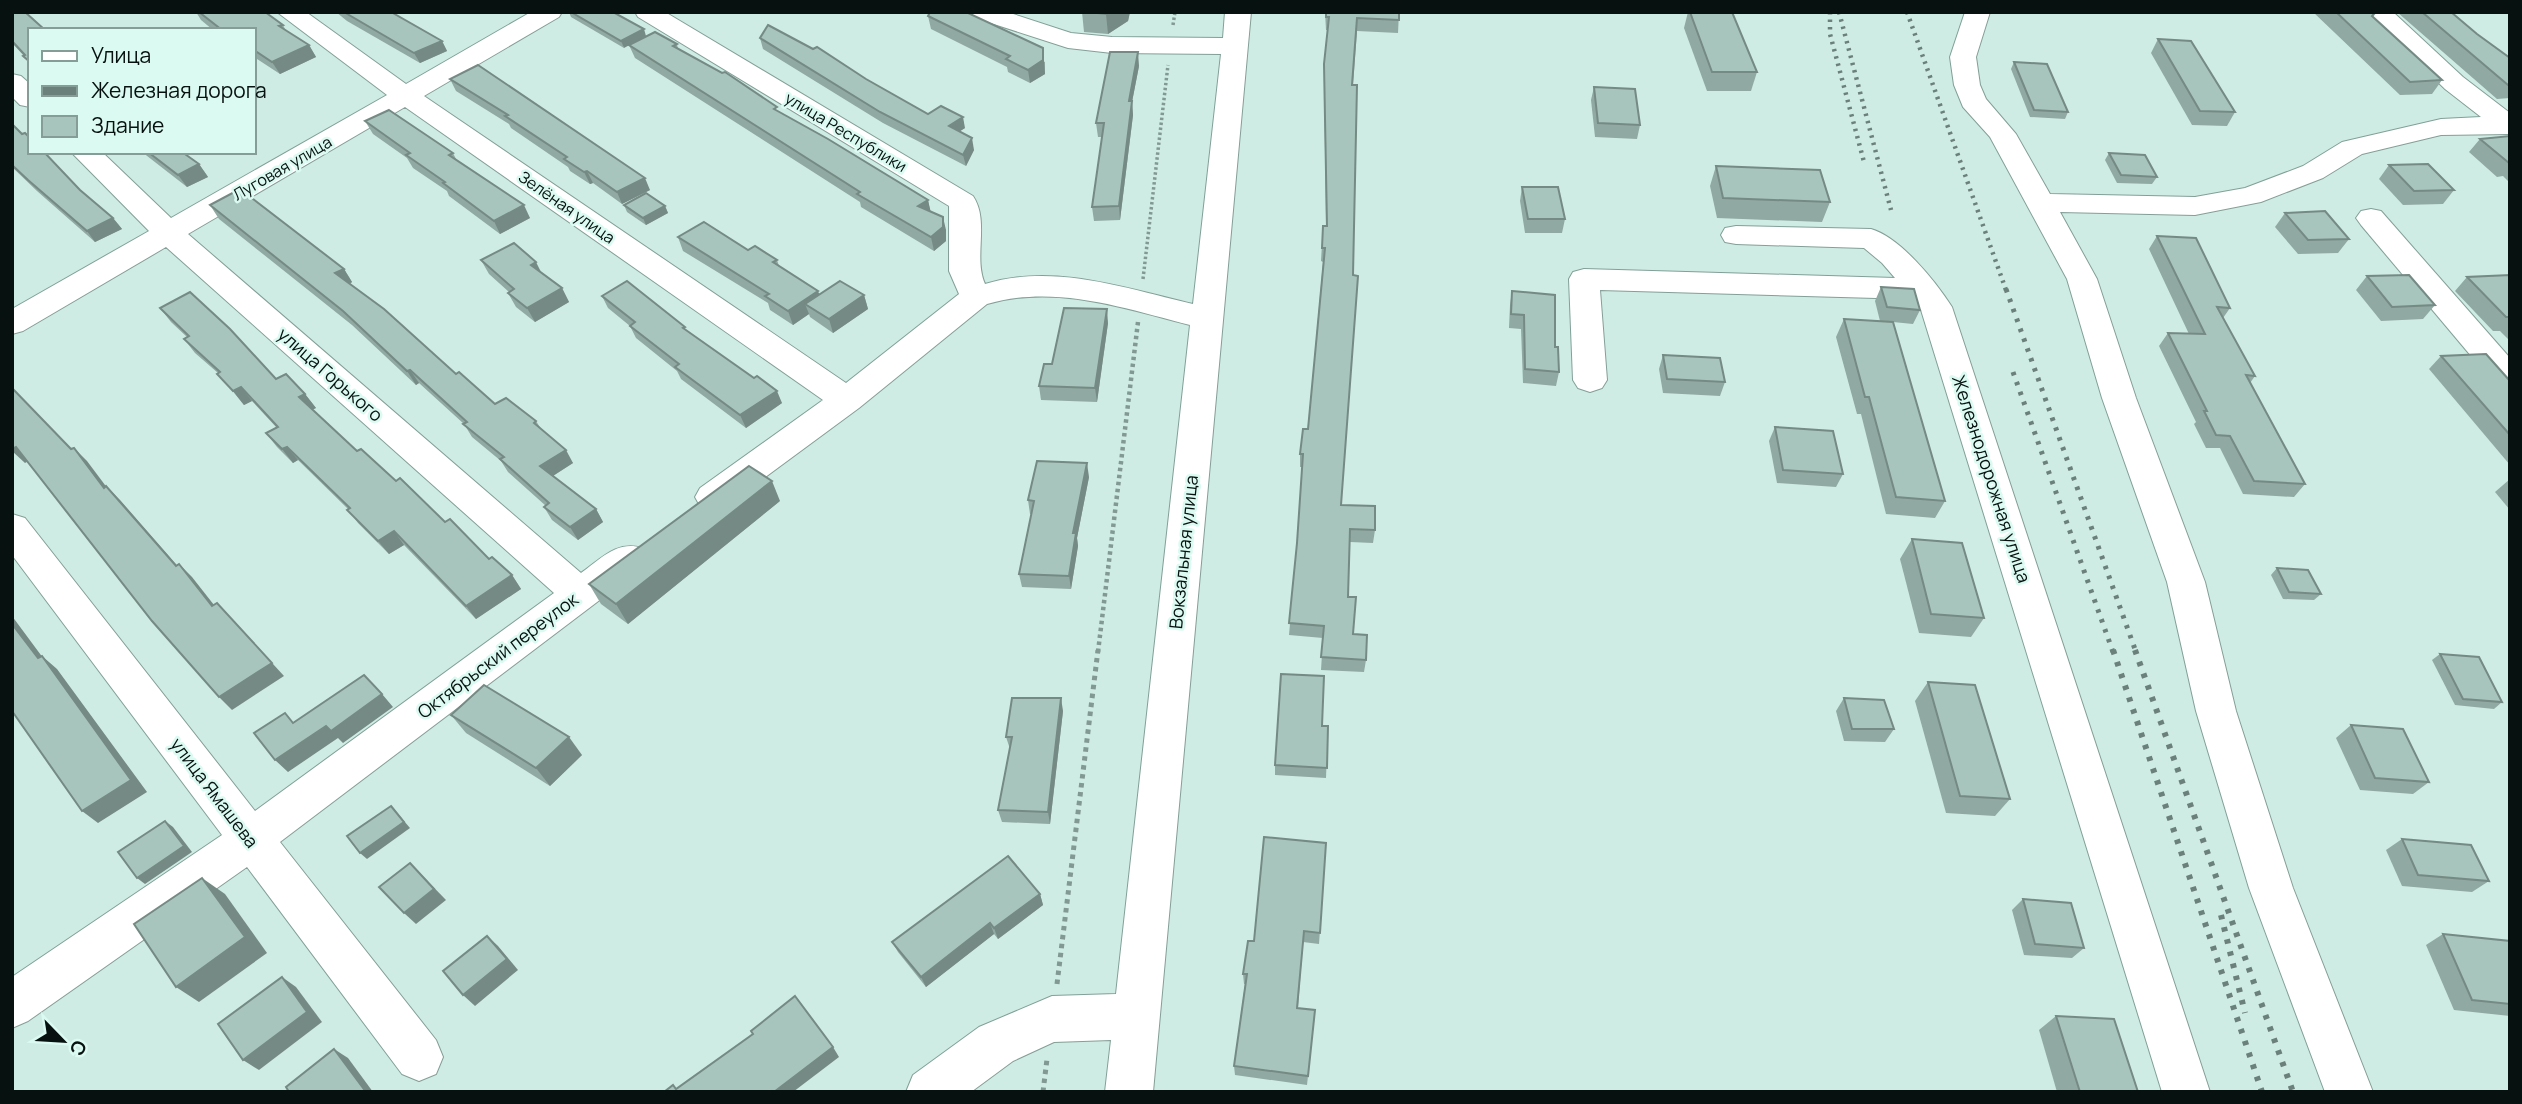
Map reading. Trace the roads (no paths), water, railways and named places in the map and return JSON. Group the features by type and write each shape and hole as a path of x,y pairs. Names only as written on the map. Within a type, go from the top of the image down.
{"street":[{"name":"Зелёная улица","path":"289,12 406,96 847,400"},
{"name":"Луговая улица","path":"12,323 550,12"},
{"name":"улица Республики","path":"647,12 962,202 965,216 964,271 976,297"},
{"path":"981,12 1068,40 1112,45 1171,46 1237,29"},
{"path":"1978,12 1963,57 1967,85 1973,101 2002,134 2082,279 2119,398 2186,582 2216,711 2271,888 2349,1092"},
{"path":"2378,12 2454,83 2508,125"},
{"name":"Вокзальная улица","path":"1129,1092 1237,29"},
{"path":"12,82 28,97"},
{"path":"2041,202 2206,204 2263,192 2313,172 2352,148 2441,127 2508,125"},
{"name":"улица Горького","path":"87,154 169,233 580,594"},
{"path":"2371,218 2510,380"},
{"name":"Железнодорожная улица","path":"1735,235 1871,239 1892,256 1936,307 2186,1092"},
{"path":"1590,380 1584,279 1922,289"},
{"path":"976,297 1006,288 1037,285 1098,291 1209,319"},
{"name":"Октябрьский переулок","path":"12,1005 250,840 580,594 847,400 976,297"},
{"name":"улица Ямашева","path":"12,528 419,1056"},
{"path":"930,1092 996,1044 1052,1020 1136,1016"}],"railway":[{"path":"1830,12 1830,34 1864,162"},
{"path":"1839,12 1891,210"},
{"path":"1907,12 2006,290"},
{"path":"2006,289 2136,652"},
{"path":"2013,372 2113,652"},
{"path":"2113,650 2262,1092"},
{"path":"2135,650 2293,1092"},
{"path":"2221,915 2245,1013"}]}
